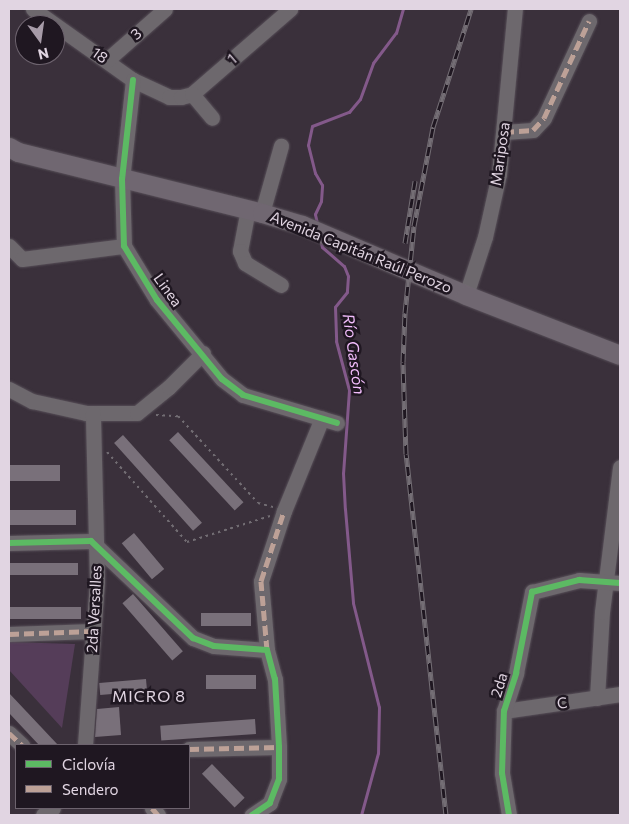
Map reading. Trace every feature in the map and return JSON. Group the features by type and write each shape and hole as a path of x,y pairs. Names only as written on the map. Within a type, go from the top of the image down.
{"main road":[{"name":"Avenida Capitán Raúl Perozo","path":"9,147 18,152 255,211 302,225 466,295 620,355"}],"street":[{"name":"3","path":"106,60 165,9"},
{"name":"1","path":"192,94 290,9"},
{"name":"Mariposa","path":"466,295 485,237 499,174 516,9"},
{"name":"18","path":"37,10 133,80 169,97 181,98 192,94"},
{"path":"504,132 533,130 544,118 589,20"},
{"name":"Linea","path":"133,80 122,179 124,246 157,300 222,379 243,395 337,423"},
{"path":"192,94 212,118"},
{"path":"281,146 240,251 245,264 281,286"},
{"path":"9,246 22,259 124,246"},
{"path":"9,389 32,401 93,413 136,413 169,387 203,354"},
{"name":"2da Versalles","path":"85,744 97,581 93,413"},
{"path":"252,815 274,809 279,779 275,680 267,650 261,581 284,511 322,418"},
{"path":"597,698 602,612 613,582 620,473"},
{"path":"9,543 91,541 193,638 214,646 267,650"},
{"name":"2da","path":"508,815 502,774 504,711 516,673 532,592 578,580 613,582"},
{"path":"9,634 93,631"},
{"name":"C","path":"504,711 620,694"},
{"path":"9,733 21,744"},
{"path":"190,749 279,747"}],"path":[{"path":"136,413 178,416 258,503 284,511"},
{"path":"94,444 108,453 187,542 284,511"}],"shaded area":[{"path":"9,642 75,644 62,728 9,670"}],"building":[{"path":"178,432 243,502 235,510 169,440"},
{"path":"123,435 202,523 193,531 114,443"},
{"path":"9,465 60,465 60,481 9,481"},
{"path":"9,510 76,510 76,525 9,525"},
{"path":"134,533 164,569 152,579 122,543"},
{"path":"9,563 78,563 78,575 9,575"},
{"path":"133,594 183,651 172,661 122,603"},
{"path":"10,607 81,607 81,619 10,619"},
{"path":"201,613 251,613 251,626 201,626"},
{"path":"206,675 256,675 256,689 206,689"},
{"path":"146,679 147,691 100,695 99,683"},
{"path":"9,693 57,744 38,744 9,713"},
{"path":"119,707 121,735 95,737 97,709"},
{"path":"255,719 256,734 161,741 160,726"},
{"path":"212,764 245,798 235,808 202,774"}],"waterway":[{"name":"Río Gascón","path":"317,223 315,214 321,201 322,185 315,173 308,145 312,126 349,112 360,99 373,63 396,33 403,9"},
{"name":"Río Gascón","path":"320,239 322,247 344,266 348,276 347,292 335,307 336,341 349,390 343,473 345,509 353,603 379,707 378,753 361,815"}],"railway":[{"path":"446,815 406,454 403,362 405,313 414,226 433,127 471,9"},
{"path":"405,243 415,181"}],"marked path":[{"path":"504,132 533,130 544,118 589,21"},
{"path":"267,650 261,581 284,511"},
{"path":"9,634 93,631"},
{"path":"9,733 21,744"},
{"path":"190,749 279,747"},
{"path":"153,809 158,815"}],"cycle path":[{"path":"133,80 122,179 124,246 157,300 222,379 243,395 337,423"},
{"path":"9,543 91,541 193,638 214,646 267,650 275,679 279,779 270,803 252,815"},
{"path":"509,815 502,773 504,711 516,673 532,592 579,580 620,583"}],"district":[{"name":"MICRO 8","path":"149,696"}]}
